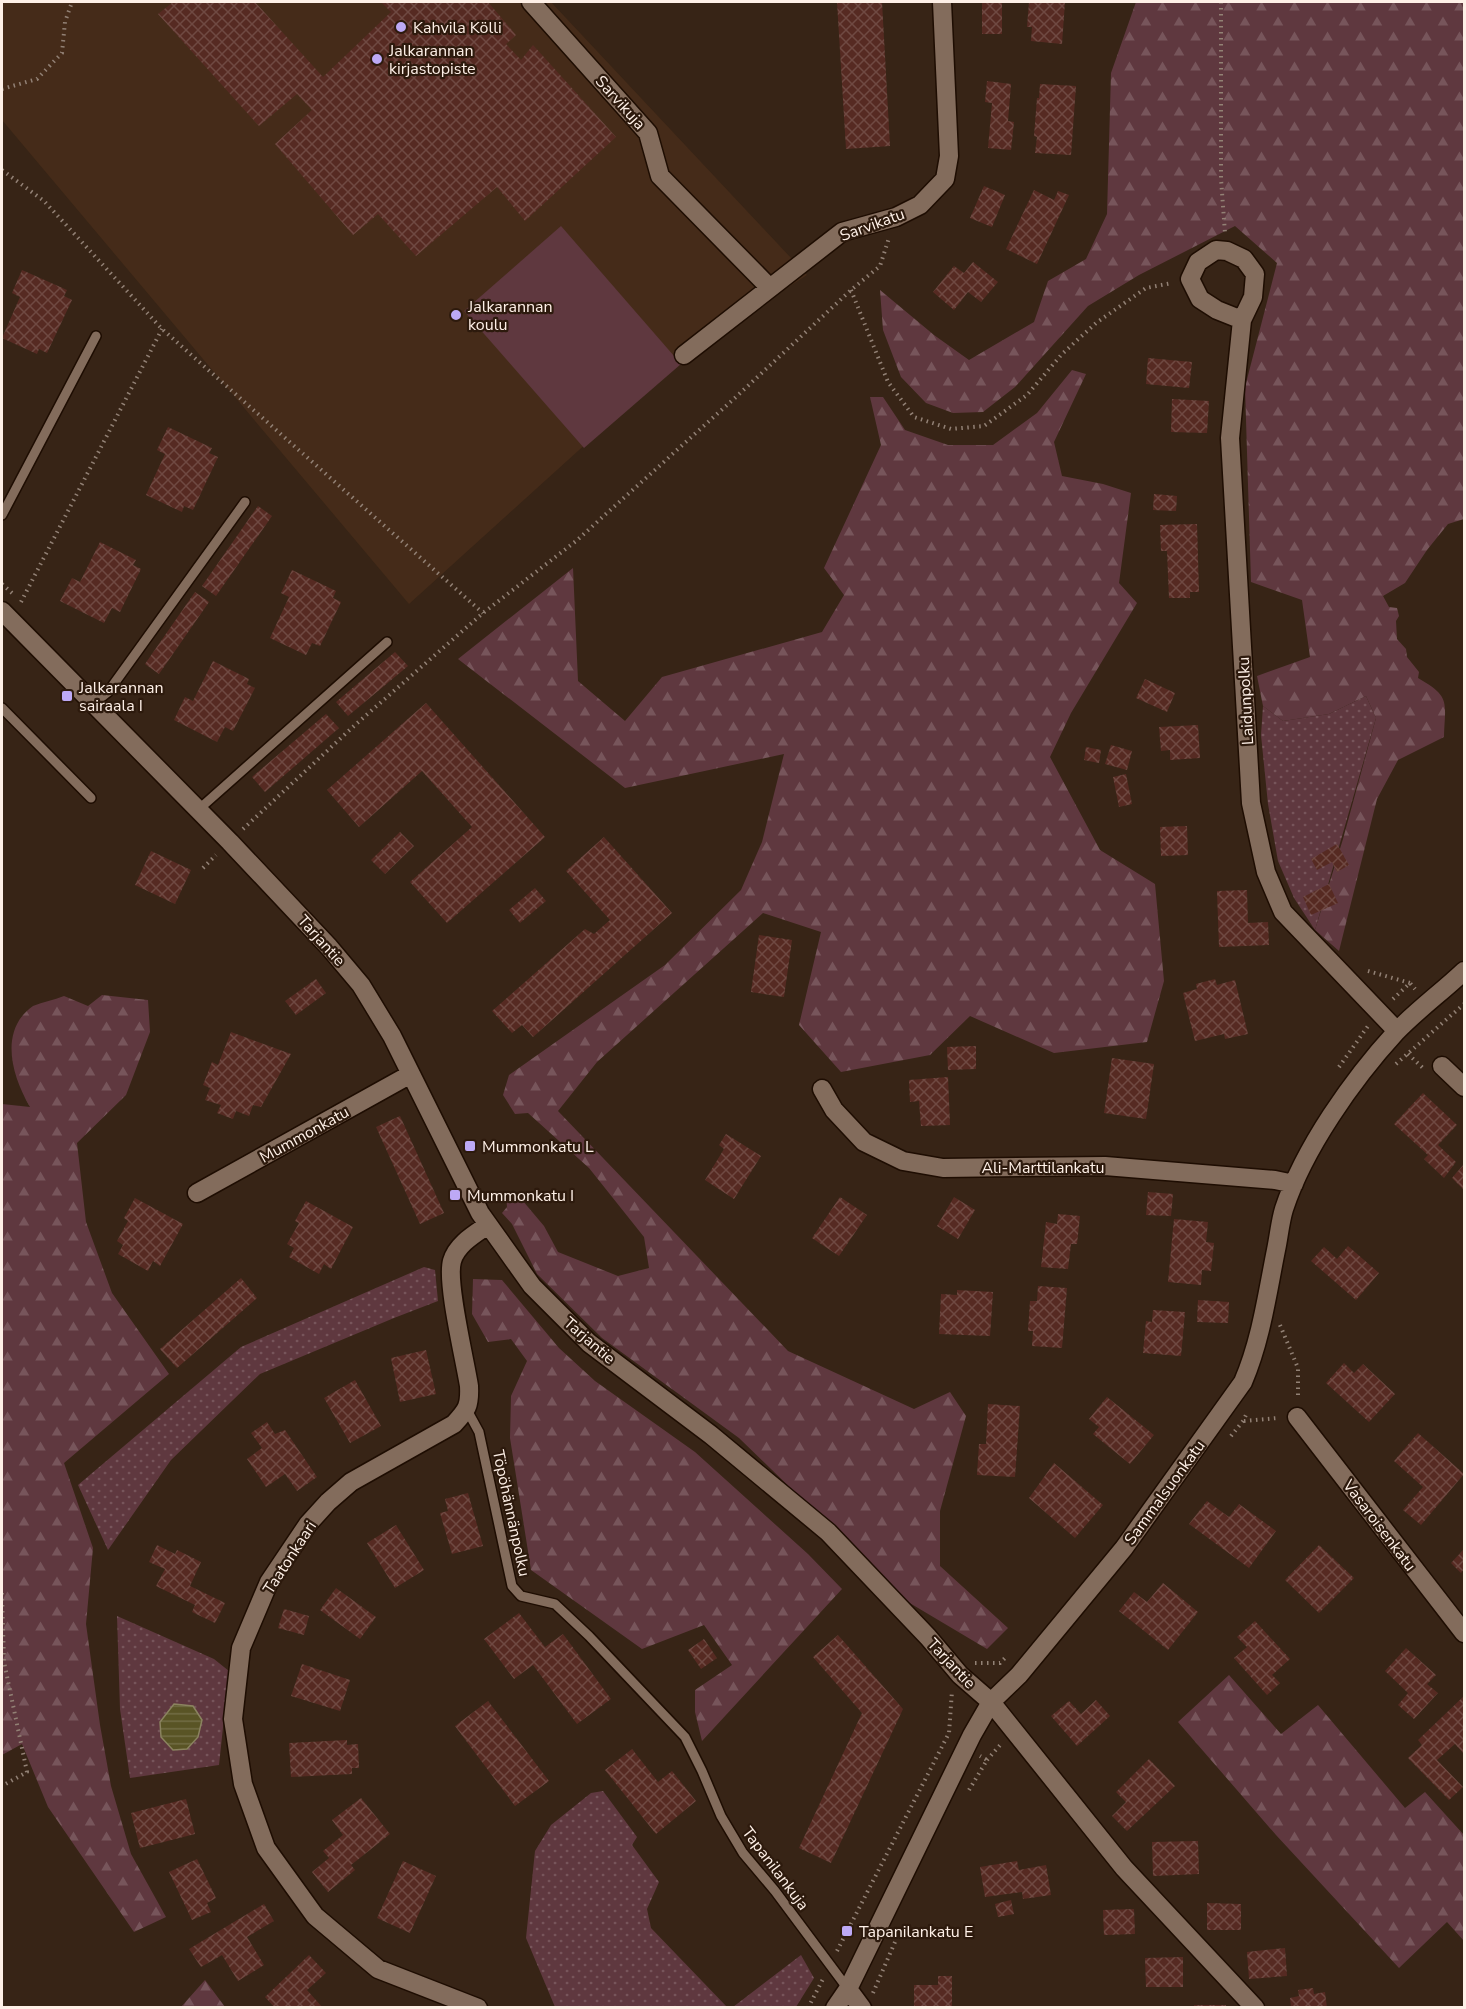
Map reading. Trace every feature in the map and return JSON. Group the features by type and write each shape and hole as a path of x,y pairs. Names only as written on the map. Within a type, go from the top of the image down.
{"street":[{"name":"Sarvikuja","path":"531,2 648,133 660,176 770,288"},
{"name":"Sarvikatu","path":"684,355 842,232 896,217 920,206 945,179 949,156 942,2"},
{"path":"1227,251 1216,250 1198,262 1190,279 1200,299 1216,310 1242,320"},
{"name":"Laidunpolku","path":"1227,251 1245,259 1255,274 1253,297 1242,320 1230,438 1251,803 1266,872 1283,912 1397,1031"},
{"name":"Tarjantie","path":"2,611 230,842 329,947 361,985 392,1036 488,1225 532,1286 589,1343 711,1435 828,1532 928,1637 960,1675 991,1702 1124,1868 1255,2007"},
{"name":"Sammalsuonkatu","path":"836,2007 848,1989 972,1734 991,1702 1019,1675 1124,1548 1243,1382 1252,1362 1263,1321 1284,1211 1294,1184 1329,1119 1352,1086 1397,1031 1464,971"},
{"path":"1442,1066 1464,1087"},
{"name":"Mummonkatu","path":"197,1193 411,1074"},
{"name":"Ali-Marttilankatu","path":"822,1089 834,1110 864,1142 903,1161 943,1168 1105,1166 1275,1180 1294,1184"},
{"path":"467,1410 470,1399 469,1386 454,1301 452,1261 459,1248 488,1225"},
{"name":"Taatonkaari","path":"467,1410 454,1424 351,1482 308,1524 269,1582 241,1648 233,1719 243,1784 266,1848 315,1916 378,1969 478,2007"},
{"name":"Vasaroisenkatu","path":"1298,1417 1464,1633"},
{"path":"848,1989 862,2007"}],"lane":[{"path":"2,514 96,336"},
{"path":"93,704 108,692 245,502"},
{"path":"198,810 387,642"},
{"path":"2,708 91,798"},
{"name":"Töpöhännänpolku","path":"467,1410 479,1432 512,1586 521,1596 555,1604 650,1699"},
{"name":"Tapanilankuja","path":"650,1699 684,1737 722,1816 743,1853 775,1891 848,1989"}],"path":[{"path":"2,89 37,79 62,52 65,22 72,2"},
{"path":"1221,2 1221,179 1227,251"},
{"path":"2,170 44,201 162,328 483,613"},
{"path":"204,868 355,724 483,613 576,541 880,266 896,217"},
{"path":"851,290 888,382 914,417 951,429 984,426 1027,395 1062,354 1096,324 1146,288 1190,279"},
{"path":"21,602 162,328"},
{"path":"1367,971 1410,983 1443,1022 1464,1004"},
{"path":"1339,1068 1378,1012 1410,983"},
{"path":"1243,1421 1298,1417"},
{"path":"2,1593 4,1662 27,1772 2,1786"},
{"path":"808,2007 949,1732 952,1690 960,1675 974,1663 1000,1663 1008,1655"}],"shaded area":[{"name":"Jalkarannan koulu","path":"2,2 551,2 807,275 684,355 409,604 2,120"},
{"path":"174,1704 193,1706 202,1720 198,1737 187,1749 173,1750 161,1737 160,1722"}],"green space":[{"path":"1136,2 1464,2 1464,519 1448,524 1405,583 1383,596 1389,607 1397,608 1399,616 1396,621 1397,639 1406,649 1407,657 1419,672 1418,678 1436,690 1444,701 1444,737 1398,760 1377,799 1339,951 1315,930 1376,718 1366,696 1329,714 1283,721 1263,706 1257,676 1310,657 1302,600 1251,582 1245,387 1277,263 1235,226 1139,275 1088,306 1015,387 983,412 953,413 926,403 901,377 883,330 880,290 934,335 969,360 1034,322 1048,281 1086,259 1107,214 1111,73"},
{"path":"561,226 681,364 584,448 464,311"},
{"path":"1072,370 1086,374 1054,442 1062,476 1103,484 1131,493 1119,583 1137,603 1071,713 1050,757 1100,850 1155,884 1164,981 1147,1042 1054,1053 970,1016 930,1055 841,1072 799,1025 821,932 763,913 597,1062 558,1111 788,1351 914,1409 950,1392 966,1416 940,1511 940,1566 1008,1628 987,1649 908,1602 739,1438 602,1338 537,1274 512,1224 502,1213 507,1207 506,1193 517,1194 544,1226 558,1252 618,1276 649,1268 644,1237 589,1168 528,1113 515,1114 503,1095 509,1075 665,965 741,890 762,842 784,754 625,788 458,659 573,568 578,681 625,721 662,677 822,632 844,595 824,568 881,445 870,397 883,397 905,430 948,445 993,445 1037,413"},
{"path":"1366,696 1376,718 1315,930 1294,898 1278,861 1268,804 1261,735 1263,706 1283,721 1329,714"},
{"path":"102,995 148,1000 150,1032 126,1095 77,1143 86,1222 112,1293 169,1374 64,1463 93,1548 86,1624 111,1786 131,1854 166,1917 134,1932 48,1807 22,1744 2,1755 2,1104 30,1107 13,1066 12,1039 23,1016 33,1006 64,996 88,1006"},
{"path":"424,1267 435,1270 438,1301 260,1374 171,1460 108,1550 78,1485 241,1347"},
{"path":"473,1279 502,1280 559,1348 595,1381 695,1452 808,1554 842,1589 702,1741 695,1712 695,1690 732,1665 704,1625 642,1649 531,1570 510,1438 511,1396 527,1361 511,1339 488,1342 472,1314"},
{"path":"117,1616 214,1659 229,1671 219,1765 130,1778 120,1709"},
{"path":"1229,1675 1281,1734 1318,1705 1405,1808 1425,1792 1464,1835 1464,1941 1447,1922 1399,1968 1276,1835 1178,1722"},
{"path":"603,1791 637,1837 632,1845 659,1882 647,1909 651,1928 727,2007 555,2007 526,1938 535,1851 551,1825 591,1793"},
{"path":"801,1955 814,1978 796,2007 733,2007"},
{"path":"205,1980 225,2007 181,2007"}],"building":[{"path":"173,2 255,2 323,77 391,12 381,2 488,2 516,35 506,44 521,60 533,45 616,137 525,221 497,187 416,256 378,214 353,235 275,144 312,110 297,94 259,126 158,14"},
{"path":"837,2 882,2 890,146 846,149"},
{"path":"982,2 1002,2 1002,34 982,34"},
{"path":"1029,2 1065,2 1062,44 1031,41 1032,27 1027,27"},
{"path":"987,81 1011,84 1008,121 1014,122 1011,150 988,148 992,103 985,102"},
{"path":"1040,84 1076,86 1071,155 1035,153 1037,137 1034,136"},
{"path":"984,186 1005,195 992,227 970,218"},
{"path":"1034,190 1054,200 1058,191 1069,195 1037,264 1006,249"},
{"path":"973,262 998,282 981,302 968,292 954,310 933,292 954,266 964,273"},
{"path":"22,270 67,290 64,296 72,300 47,353 39,349 37,354 2,338 20,297 12,293"},
{"path":"1148,358 1192,362 1189,388 1146,384"},
{"path":"1172,399 1209,401 1207,433 1171,432"},
{"path":"168,427 212,448 209,453 218,457 193,510 184,506 182,512 146,495 165,454 157,450"},
{"path":"1154,494 1177,496 1176,511 1153,510"},
{"path":"258,506 272,516 216,596 202,586"},
{"path":"1197,524 1199,592 1190,592 1190,598 1169,598 1167,551 1161,551 1160,525"},
{"path":"100,542 136,560 133,565 141,569 120,612 112,608 104,623 60,601 72,578 80,582"},
{"path":"292,570 336,591 333,598 341,602 320,646 312,643 306,655 270,638 289,597 281,593"},
{"path":"195,592 209,602 159,674 145,664"},
{"path":"395,652 408,666 348,716 336,702"},
{"path":"213,661 249,679 247,684 255,688 233,731 225,727 217,742 174,720 185,697 193,701"},
{"path":"1145,679 1175,693 1167,712 1136,698"},
{"path":"426,703 545,837 447,923 410,882 472,827 422,771 359,827 327,790"},
{"path":"326,714 339,728 265,792 252,777"},
{"path":"1198,725 1200,758 1170,760 1170,750 1161,751 1159,727"},
{"path":"1111,745 1132,751 1127,770 1105,764"},
{"path":"1086,747 1101,750 1099,763 1084,760"},
{"path":"1126,774 1132,804 1119,807 1113,777"},
{"path":"1187,826 1188,855 1161,856 1160,827"},
{"path":"400,832 414,846 385,874 371,860"},
{"path":"604,837 672,913 533,1037 522,1025 512,1033 492,1011 585,929 594,934 610,920 566,871"},
{"path":"1337,844 1349,865 1337,872 1332,862 1317,870 1311,859"},
{"path":"151,851 191,870 175,904 135,885"},
{"path":"1329,884 1338,903 1311,915 1303,897"},
{"path":"535,888 546,901 520,923 509,910"},
{"path":"1247,890 1248,923 1268,922 1269,945 1219,947 1217,891"},
{"path":"759,935 792,940 784,997 751,992"},
{"path":"316,979 326,993 296,1015 285,1001"},
{"path":"1215,979 1217,985 1235,980 1248,1034 1225,1039 1224,1034 1195,1041 1183,993 1197,989 1196,984"},
{"path":"231,1032 291,1054 261,1107 253,1105 249,1116 236,1111 233,1119 217,1113 221,1105 205,1100 210,1088 203,1085 212,1062 218,1065"},
{"path":"976,1046 976,1069 948,1070 947,1047"},
{"path":"1112,1058 1154,1064 1146,1119 1104,1113"},
{"path":"948,1077 950,1125 921,1126 919,1101 910,1102 909,1080"},
{"path":"1423,1093 1457,1125 1438,1145 1456,1162 1444,1178 1424,1159 1428,1155 1394,1124"},
{"path":"400,1116 444,1213 420,1224 376,1127"},
{"path":"726,1134 761,1156 734,1199 705,1180 724,1149 719,1145"},
{"path":"1464,1164 1464,1190 1452,1178"},
{"path":"1148,1192 1173,1194 1171,1216 1146,1215"},
{"path":"840,1197 867,1215 839,1256 812,1238"},
{"path":"954,1197 975,1210 958,1239 937,1226"},
{"path":"135,1198 183,1224 160,1266 153,1261 148,1271 118,1254 123,1245 117,1241 128,1221 124,1218"},
{"path":"306,1201 353,1227 331,1269 324,1264 319,1274 289,1257 294,1248 287,1244 299,1223 295,1221"},
{"path":"1058,1214 1080,1216 1077,1244 1071,1244 1068,1269 1041,1267 1046,1222 1057,1224"},
{"path":"1174,1219 1208,1222 1206,1242 1214,1243 1211,1271 1202,1270 1201,1285 1168,1282"},
{"path":"1348,1246 1379,1273 1356,1300 1311,1261 1324,1247 1337,1259"},
{"path":"241,1278 257,1298 177,1368 160,1349"},
{"path":"1038,1286 1067,1288 1062,1348 1032,1346 1033,1331 1028,1331 1030,1301 1037,1301"},
{"path":"957,1290 993,1292 990,1336 939,1334 941,1294 957,1295"},
{"path":"1198,1300 1229,1302 1228,1323 1197,1322"},
{"path":"1153,1310 1185,1312 1181,1356 1143,1353 1146,1321 1152,1322"},
{"path":"426,1350 436,1394 400,1402 391,1358"},
{"path":"1344,1363 1354,1373 1363,1364 1395,1394 1369,1422 1326,1383"},
{"path":"355,1380 381,1426 350,1443 324,1398"},
{"path":"1107,1397 1154,1435 1130,1464 1093,1434 1099,1427 1089,1419"},
{"path":"988,1404 1020,1406 1015,1477 977,1475 979,1444 986,1444"},
{"path":"267,1422 275,1434 285,1430 317,1477 297,1491 285,1474 266,1487 247,1459 262,1448 251,1433"},
{"path":"1418,1433 1464,1474 1421,1525 1403,1510 1423,1487 1394,1461"},
{"path":"1054,1463 1103,1505 1075,1538 1029,1498"},
{"path":"468,1493 483,1546 452,1554 440,1513 448,1511 445,1499"},
{"path":"1207,1501 1229,1517 1239,1504 1276,1531 1249,1568 1189,1524"},
{"path":"396,1525 424,1570 395,1588 367,1543"},
{"path":"157,1545 175,1554 177,1550 201,1562 190,1586 225,1603 215,1623 192,1612 195,1605 156,1586 165,1569 149,1562"},
{"path":"1319,1545 1354,1578 1319,1613 1285,1580"},
{"path":"1464,1549 1464,1569 1461,1573 1451,1563"},
{"path":"1163,1583 1198,1612 1168,1650 1119,1611 1134,1592 1147,1602"},
{"path":"336,1588 376,1617 360,1639 320,1610"},
{"path":"284,1609 309,1616 304,1635 278,1628"},
{"path":"519,1613 545,1647 563,1634 611,1699 577,1724 533,1665 514,1679 484,1639"},
{"path":"1255,1621 1290,1659 1272,1675 1280,1683 1267,1695 1234,1658 1247,1647 1237,1637"},
{"path":"838,1635 903,1709 831,1863 799,1848 862,1713 813,1657"},
{"path":"704,1639 717,1658 701,1669 688,1650"},
{"path":"1406,1648 1436,1675 1427,1684 1438,1693 1414,1719 1398,1705 1408,1693 1385,1671"},
{"path":"302,1664 350,1680 340,1711 291,1696"},
{"path":"1464,1696 1464,1754 1455,1744 1437,1760 1463,1787 1449,1800 1408,1758 1422,1745 1418,1740"},
{"path":"1096,1700 1110,1716 1077,1746 1051,1716 1069,1701 1081,1714"},
{"path":"488,1701 549,1781 515,1806 455,1726"},
{"path":"347,1740 347,1745 358,1744 359,1768 352,1768 352,1774 291,1777 289,1743"},
{"path":"632,1749 658,1782 672,1771 696,1801 656,1834 605,1770"},
{"path":"1149,1759 1175,1786 1127,1831 1112,1816 1126,1802 1116,1792"},
{"path":"361,1798 390,1834 351,1865 355,1870 328,1892 312,1872 329,1858 323,1851 343,1835 332,1820"},
{"path":"186,1799 195,1834 140,1848 131,1813"},
{"path":"1198,1841 1199,1874 1153,1876 1152,1842"},
{"path":"197,1859 216,1898 207,1903 211,1912 192,1920 169,1872"},
{"path":"403,1861 436,1876 410,1933 377,1918"},
{"path":"1017,1861 1019,1870 1046,1865 1051,1895 1023,1899 1022,1892 985,1897 980,1867"},
{"path":"1011,1900 1014,1914 998,1917 995,1904"},
{"path":"1207,1903 1241,1904 1241,1930 1207,1930"},
{"path":"264,1904 274,1921 247,1937 264,1965 238,1981 222,1955 201,1967 189,1949"},
{"path":"1134,1909 1135,1934 1104,1935 1103,1910"},
{"path":"1285,1948 1287,1976 1249,1979 1247,1952"},
{"path":"309,1955 326,1973 307,1990 323,2008 275,2008 265,1997"},
{"path":"1183,1957 1183,1987 1146,1987 1145,1958"},
{"path":"938,1976 952,1976 952,2008 914,2008 914,1985 938,1985"},
{"path":"1313,1988 1314,1994 1325,1992 1327,2008 1291,2008 1290,1998 1299,1996 1298,1990"},
{"path":"1194,2005 1226,2005 1226,2008 1194,2008"}],"place":[{"name":"Kahvila Kölli","path":"401,27"},
{"name":"Jalkarannan kirjastopiste","path":"377,59"},
{"name":"Jalkarannan koulu","path":"456,315"},
{"name":"Jalkarannan sairaala I","path":"67,696"},
{"name":"Mummonkatu L","path":"470,1146"},
{"name":"Mummonkatu I","path":"455,1195"},
{"name":"Tapanilankatu E","path":"847,1931"}]}
